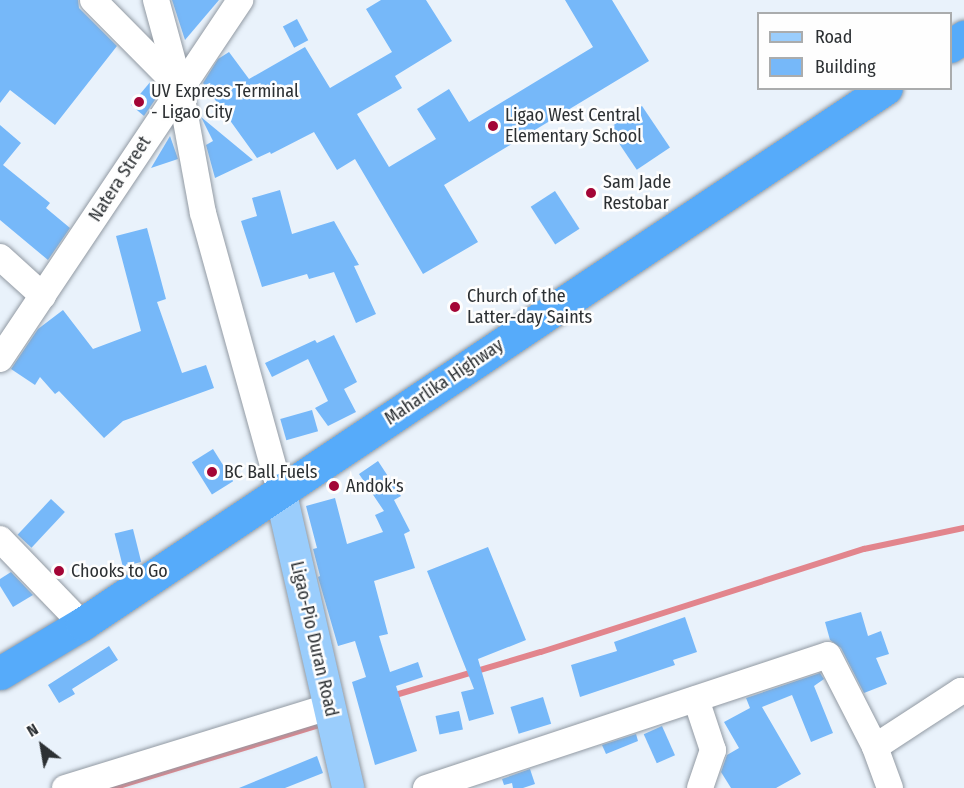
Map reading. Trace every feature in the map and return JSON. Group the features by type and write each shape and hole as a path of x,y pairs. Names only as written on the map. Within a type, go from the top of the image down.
{"highway":[{"name":"Maharlika Highway","path":"0,673 82,624 883,90"}],"main road":[{"name":"Ligao-Pio Duran Road","path":"280,490 348,788"}],"street":[{"path":"93,0 180,88"},
{"path":"156,0 180,88 203,213 280,490"},
{"name":"Natera Street","path":"0,359 240,0"},
{"path":"0,257 43,296"},
{"path":"0,539 82,624"},
{"path":"426,788 494,777 696,699 828,655 874,747 890,788"},
{"path":"874,747 964,691"},
{"path":"696,699 713,750 700,788"},
{"path":"65,788 329,707"}],"building":[{"path":"0,0 78,0 79,8 117,46 55,125 10,90 0,103"},
{"path":"172,0 219,0 185,40"},
{"path":"381,0 426,0 452,41 395,76 402,88 357,114 389,167 436,139 417,109 449,89 469,122 593,47 565,0 612,0 649,61 444,185 478,242 423,274 355,159 337,170 314,132 271,154 270,152 257,158 203,83 218,59 229,52 249,79 305,47 330,88 392,52 366,9"},
{"path":"297,19 308,40 294,48 283,27"},
{"path":"151,81 157,97 144,116 131,105"},
{"path":"642,106 670,147 637,170 609,128"},
{"path":"201,117 253,160 215,178 206,145 213,141"},
{"path":"0,125 21,143 3,165 50,203 46,208 70,228 48,260 0,220"},
{"path":"170,136 178,159 151,168"},
{"path":"280,190 292,234 334,221 359,265 354,266 376,314 356,323 334,272 309,279 307,274 262,287 241,221 257,216 252,198"},
{"path":"555,191 580,229 555,245 531,207"},
{"path":"147,228 166,299 157,302 182,373 206,365 214,388 123,421 104,438 59,391 55,394 40,377 35,385 11,369 38,329 63,310 93,349 141,331 116,236"},
{"path":"334,335 357,382 344,389 356,412 328,426 315,408 328,401 308,359 272,377 265,363 315,340 317,343"},
{"path":"312,410 318,431 286,440 280,419"},
{"path":"213,449 233,481 212,494 192,462"},
{"path":"378,461 401,496 394,500 410,531 404,534 415,568 374,581 388,634 379,636 390,672 418,662 423,677 396,686 417,751 375,765 352,682 366,677 355,641 338,646 318,577 320,576 313,549 317,548 306,506 335,498 347,544 383,532 375,515 384,511 359,474"},
{"path":"51,499 65,512 31,548 18,535"},
{"path":"133,529 141,562 123,567 115,534"},
{"path":"488,547 526,640 478,659 494,714 469,721 461,692 474,689 427,571"},
{"path":"11,572 33,595 13,607 0,586 0,579"},
{"path":"861,612 868,636 881,631 889,654 876,658 887,684 864,693 841,648 830,640 825,622"},
{"path":"685,617 697,652 673,660 675,665 580,697 571,665 617,651 614,642"},
{"path":"109,646 118,660 72,689 75,694 59,703 48,685"},
{"path":"820,673 824,679 814,686 833,733 811,742 792,695 762,707 801,774 776,788 731,788 721,772 727,755 739,748 724,722 750,708 746,698"},
{"path":"543,697 551,724 519,734 510,707"},
{"path":"459,711 463,730 439,735 436,716"},
{"path":"662,726 675,755 657,763 644,734"},
{"path":"636,734 638,741 606,754 602,745"},
{"path":"317,756 323,773 285,788 239,788"},
{"path":"530,769 535,784 523,788 513,788 512,783 504,785 502,779"}],"waterway":[{"path":"392,696 541,652 864,549 964,528"},
{"path":"112,788 320,725"}],"place":[{"name":"UV Express Terminal - Ligao City","path":"139,102"},
{"name":"Ligao West Central Elementary School","path":"493,126"},
{"name":"Sam Jade Restobar","path":"591,193"},
{"name":"Church of the Latter-day Saints","path":"455,307"},
{"name":"BC Ball Fuels","path":"212,472"},
{"name":"Andok's","path":"334,486"},
{"name":"Chooks to Go","path":"59,571"}]}
